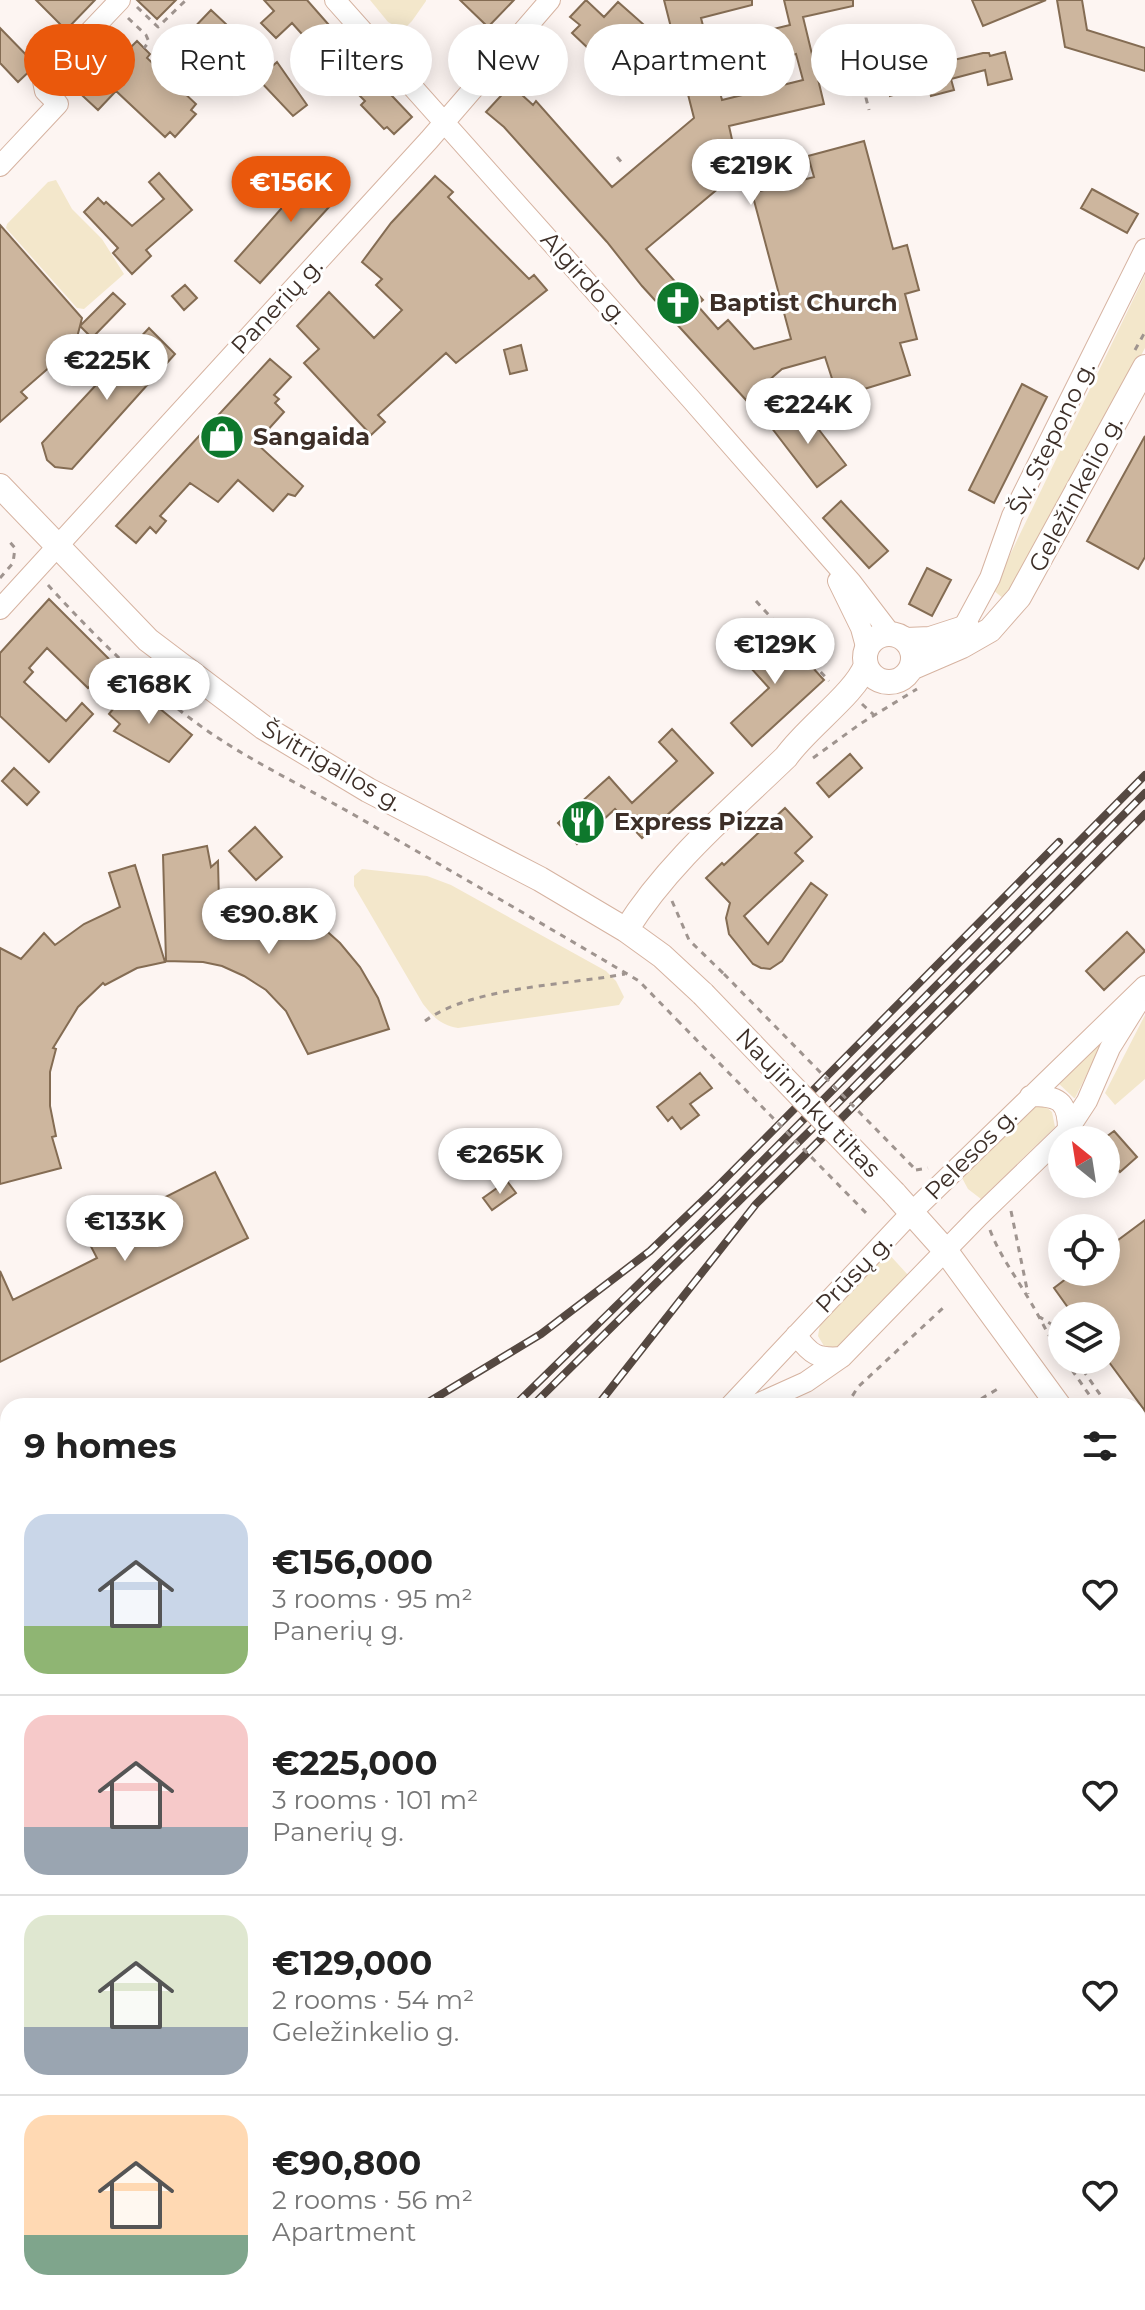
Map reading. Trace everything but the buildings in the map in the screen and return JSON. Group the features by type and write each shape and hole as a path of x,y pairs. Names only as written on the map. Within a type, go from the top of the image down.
{"main road":[{"name":"Geležinkelio g.","path":"911,668 990,630 1019,597 1145,367"},
{"name":"Švitrigailos g.","path":"0,486 148,640 263,727 368,790 540,879 626,930 662,956 703,994"},
{"path":"626,930 645,899 667,873 786,757 859,680 876,638 930,639 1000,617"},
{"path":"786,757 822,735 868,695 888,682 901,679 911,668 913,653 898,637"},
{"path":"866,657 875,677 888,682"},
{"name":"Naujininkų tiltas","path":"703,994 945,1250 1053,1398"}],"street":[{"path":"0,166 58,104 45,91 43,81 120,0"},
{"name":"Algirdo g.","path":"335,0 898,637"},
{"name":"Panerių g.","path":"0,609 445,122 550,0"},
{"name":"Šv. Stepono g.","path":"963,628 990,578 1012,516 1145,249"},
{"name":"Algirdo g.","path":"829,559 861,628 866,657"},
{"name":"Pelesos g.","path":"912,1212 1145,986"},
{"name":"Pelesos g.","path":"1071,1126 1087,1101 1110,1048 1145,993"},
{"name":"Pelesos g.","path":"1030,1096 1058,1100 1064,1105 1068,1126"},
{"name":"Pelesos g.","path":"945,1250 1048,1149"},
{"name":"Prūsų g.","path":"737,1398 912,1212"},
{"name":"Prūsų g.","path":"771,1398 806,1382 842,1357 945,1250"},
{"name":"Prūsų g.","path":"796,1335 808,1352 825,1358 842,1357"}],"path":[{"path":"130,0 158,27 186,0"},
{"path":"133,23 146,35 149,42 144,48"},
{"path":"866,96 869,110"},
{"path":"617,157 624,165"},
{"path":"0,578 13,563 15,548 9,541"},
{"path":"34,571 155,691 209,731 639,981 870,1217"},
{"path":"756,601 837,690"},
{"path":"804,654 823,636"},
{"path":"671,897 689,940 916,1170 933,1166 946,1180"},
{"path":"425,1021 470,998 628,974"},
{"path":"1009,1201 1028,1298"},
{"path":"979,1216 988,1226 996,1246 1048,1336"},
{"path":"851,1398 858,1387 943,1308"},
{"path":"1038,1316 1048,1322"},
{"path":"1074,1374 1091,1398"},
{"path":"1086,1374 1102,1398"},
{"path":"984,1398 1001,1387"}],"shaded area":[{"path":"370,0 426,0 409,24 388,22"},
{"path":"56,180 72,209 102,239 124,274 84,309 77,308 6,228 48,182"},
{"path":"1145,275 1145,348 1035,553 1004,599 993,590"},
{"path":"362,869 427,876 451,885 606,971 616,981 624,997 619,1005 458,1028 442,1023 423,1004 354,886 354,876"},
{"path":"1145,1015 1145,1079 1115,1105 1105,1093"},
{"path":"1107,1034 1075,1098 1074,1098 1057,1082"},
{"path":"1032,1107 1046,1107 1052,1112 1055,1126 1048,1126 1048,1134 981,1199 968,1189 961,1176"},
{"path":"887,1252 908,1275 841,1346 824,1346 818,1336 820,1324"}],"railway":[{"path":"522,1398 699,1225 1145,775"},
{"path":"540,1398 1145,793"},
{"path":"603,1398 756,1204 1145,814"},
{"path":"435,1398 541,1334 650,1251 1059,842"}],"place":[{"name":"Baptist Church","path":"678,303"},
{"name":"Sangaida","path":"222,437"},
{"name":"Express Pizza","path":"583,822"}]}
